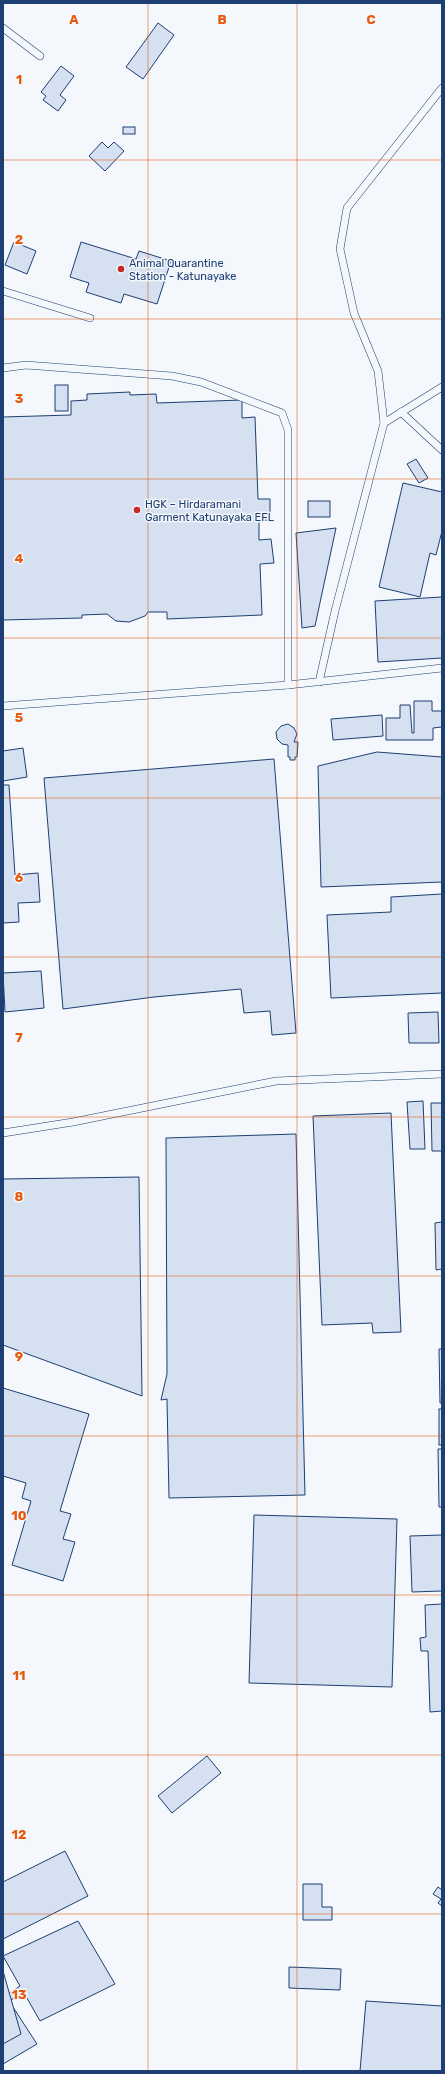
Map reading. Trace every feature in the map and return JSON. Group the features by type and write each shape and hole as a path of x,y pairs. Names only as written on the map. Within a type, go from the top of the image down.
{"lane":[{"path":"3,28 40,56"},
{"path":"319,682 335,611 384,423 378,371 354,313 340,249 347,208 442,88"},
{"path":"3,291 90,318"},
{"path":"3,368 26,365 172,376 202,382 282,413 288,430 288,686"},
{"path":"384,423 442,386"},
{"path":"401,412 442,450"},
{"path":"3,706 288,686 442,668"},
{"path":"3,1133 73,1122 276,1081 442,1074"}],"building":[{"path":"158,23 174,35 143,79 126,67"},
{"path":"61,66 74,76 60,95 66,100 58,111 43,100 46,96 41,92"},
{"path":"123,127 135,127 135,134 123,134"},
{"path":"102,142 108,148 114,142 124,151 105,171 89,156"},
{"path":"14,242 36,251 27,274 5,265"},
{"name":"Animal Quarantine Station - Katunayake","path":"81,242 136,259 139,251 171,261 157,304 124,294 121,303 86,292 89,283 70,277"},
{"path":"55,385 68,385 68,411 55,411"},
{"name":"HGK – Hirdaramani Garment Katunayaka EFL","path":"130,392 130,395 156,394 157,403 242,400 242,418 255,417 258,499 270,499 270,520 259,520 259,540 271,539 274,563 260,564 262,615 167,619 167,612 148,612 145,616 129,622 116,621 107,614 82,615 82,618 3,620 3,417 71,415 71,401 87,400 87,394"},
{"path":"416,459 428,478 419,483 407,464"},
{"path":"403,483 442,492 442,531 436,555 430,553 420,597 379,587"},
{"path":"308,501 330,501 330,517 308,517"},
{"path":"336,528 315,626 302,628 296,533"},
{"path":"442,597 442,658 378,662 375,601"},
{"path":"414,701 432,701 432,711 442,711 442,727 433,728 433,740 386,740 386,718 400,718 400,705 410,705 412,733 414,733"},
{"path":"382,715 383,736 333,740 331,719"},
{"path":"288,724 294,728 297,734 294,742 298,742 297,757 295,757 295,760 290,760 290,757 288,757 288,745 282,744 277,739 276,732 281,726"},
{"path":"23,748 27,777 3,781 3,751"},
{"path":"377,752 442,757 442,882 321,887 318,766"},
{"path":"274,759 296,1033 272,1035 270,1011 244,1013 241,989 154,997 63,1009 44,778"},
{"path":"3,785 9,785 15,875 38,873 40,902 18,903 19,922 3,923"},
{"path":"442,894 442,993 331,998 327,915 391,912 391,897"},
{"path":"41,971 44,1008 5,1012 3,973"},
{"path":"438,1012 439,1043 409,1043 408,1013"},
{"path":"423,1101 425,1149 410,1149 407,1102"},
{"path":"431,1103 442,1103 442,1151 432,1151"},
{"path":"391,1113 401,1332 373,1333 372,1323 322,1325 313,1116"},
{"path":"296,1134 305,1495 169,1498 167,1399 161,1400 167,1374 166,1138"},
{"path":"139,1177 142,1396 3,1345 3,1179"},
{"path":"442,1222 442,1269 436,1270 435,1223"},
{"path":"439,1349 442,1349 442,1403 440,1403"},
{"path":"3,1388 89,1414 60,1511 71,1514 63,1539 75,1542 63,1581 12,1565 31,1501 22,1498 26,1483 3,1476"},
{"path":"439,1409 442,1409 442,1445 439,1445"},
{"path":"438,1449 442,1449 442,1507 439,1507"},
{"path":"254,1515 397,1519 392,1687 249,1683"},
{"path":"442,1535 442,1591 412,1592 410,1536"},
{"path":"442,1604 442,1711 430,1712 428,1651 421,1651 420,1638 426,1637 425,1605"},
{"path":"207,1756 221,1773 172,1813 158,1796"},
{"path":"65,1851 88,1896 3,1939 3,1882"},
{"path":"303,1884 322,1884 322,1907 332,1907 332,1920 303,1920"},
{"path":"438,1887 442,1890 442,1906 438,1903 441,1899 433,1894"},
{"path":"78,1921 115,1984 40,2021 24,1993 9,2001 37,2044 3,2064 3,1993 5,1996 20,1986 3,1956"},
{"path":"289,1967 341,1969 340,1990 289,1988"},
{"path":"3,1971 21,2034 3,2044"},
{"path":"366,2001 442,2006 442,2071 360,2071"}],"place":[{"name":"Animal Quarantine Station - Katunayake","path":"121,269"},
{"name":"HGK – Hirdaramani Garment Katunayaka EFL","path":"137,510"}]}
